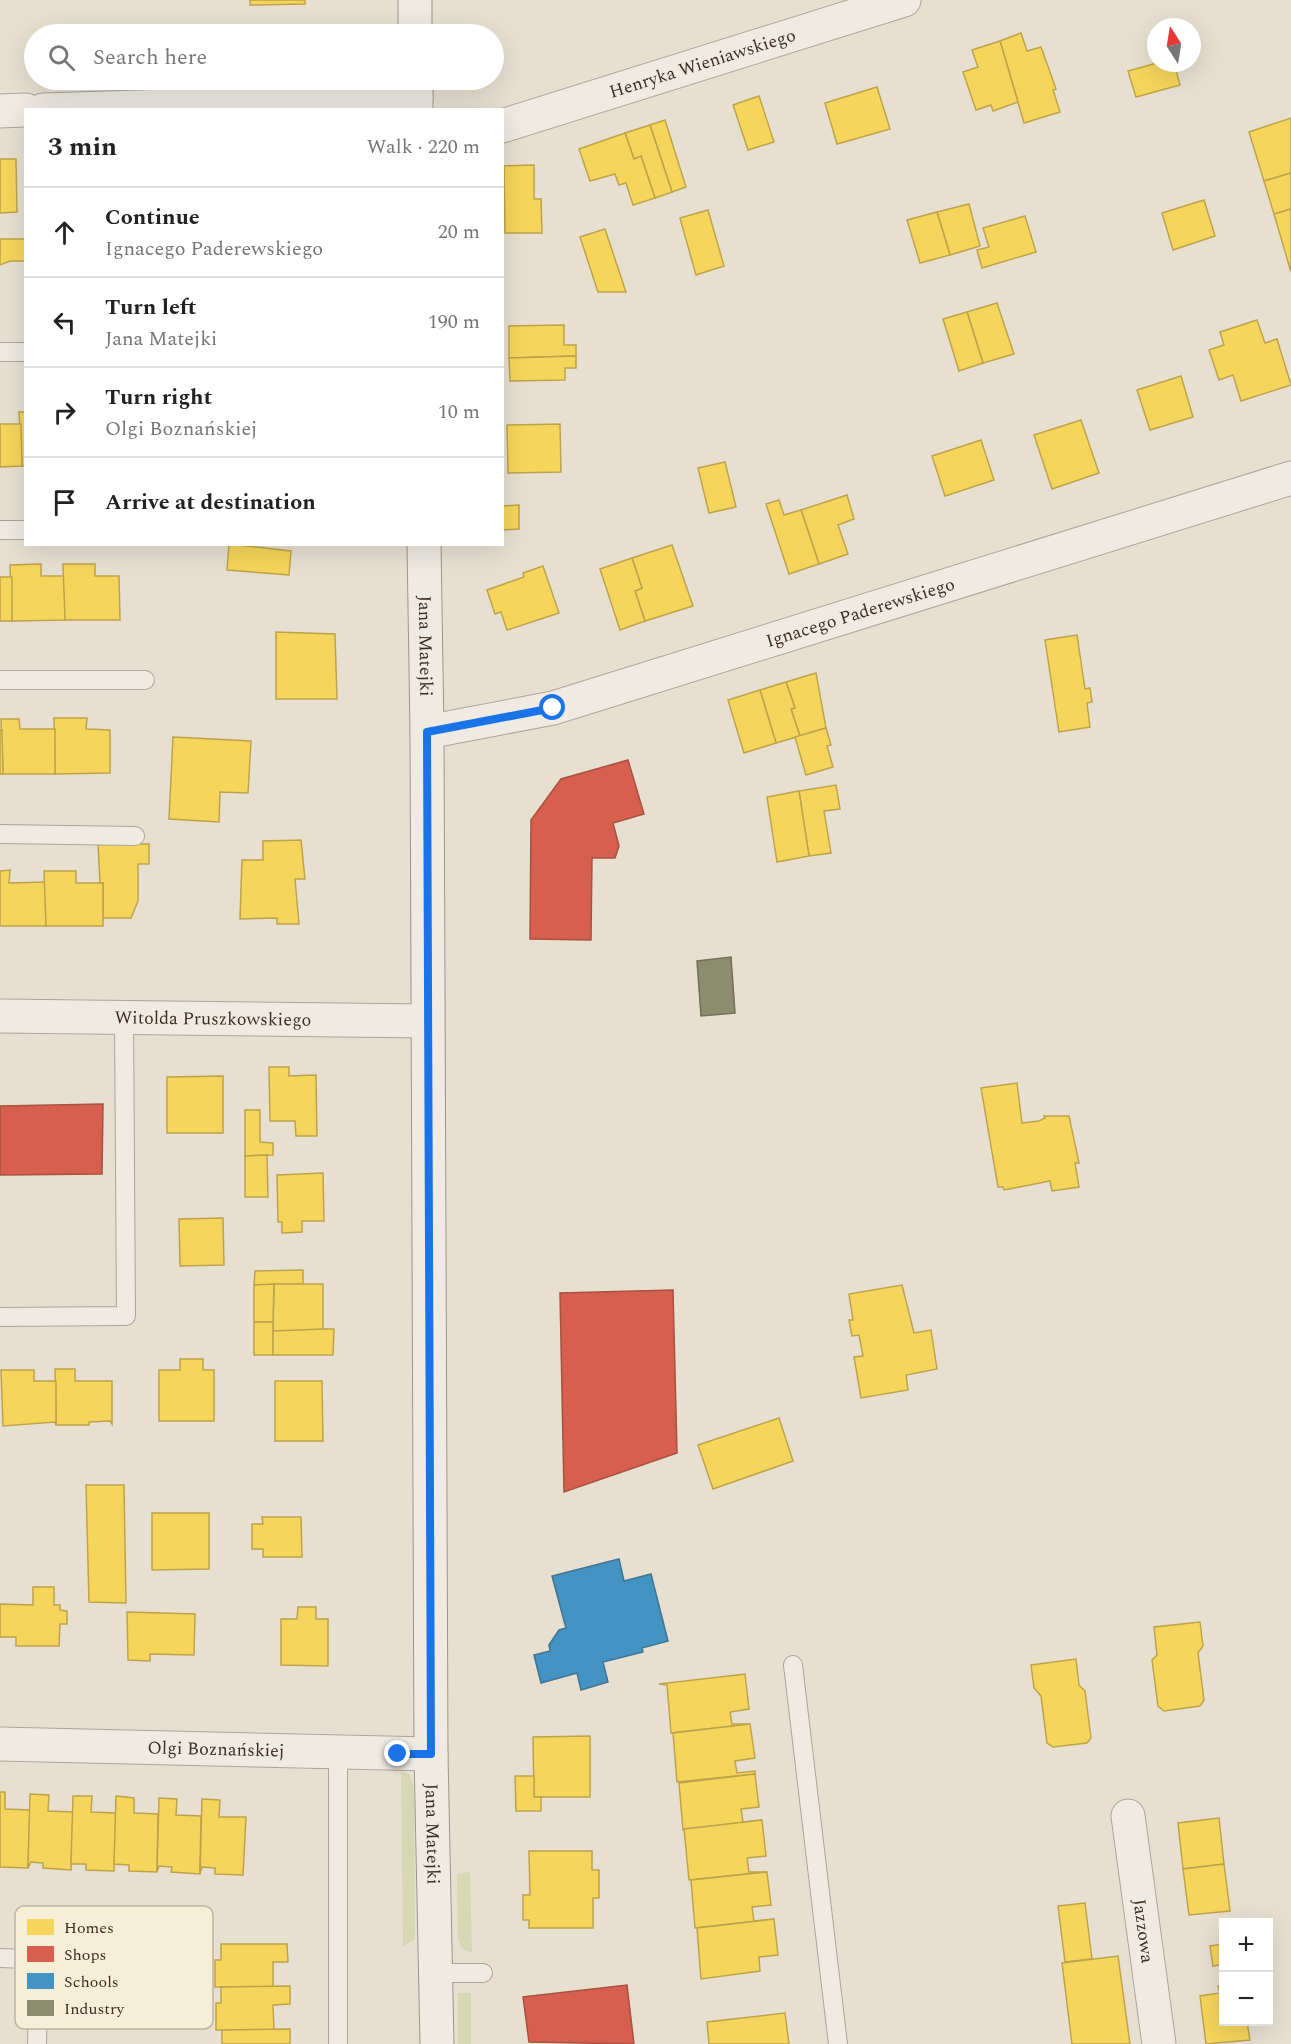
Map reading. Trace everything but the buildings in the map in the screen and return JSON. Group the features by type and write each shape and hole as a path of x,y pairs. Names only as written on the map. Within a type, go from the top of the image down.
{"street":[{"path":"415,0 415,24"},
{"name":"Henryka Wieniawskiego","path":"504,125 903,0"},
{"path":"96,108 416,96"},
{"path":"0,111 24,110"},
{"name":"Ignacego Paderewskiego","path":"427,732 553,708 1291,478"},
{"name":"Jana Matejki","path":"424,546 427,732 431,1754 437,2044"},
{"name":"Witolda Pruszkowskiego","path":"0,1016 427,1020"},
{"name":"Olgi Boznańskiej","path":"0,1744 431,1754"},
{"name":"Jazzowa","path":"1128,1816 1159,2044"}],"lane":[{"path":"0,352 24,352"},
{"path":"0,530 24,530"},
{"path":"0,680 145,680"},
{"path":"0,834 135,836"},
{"path":"0,1317 126,1316 124,1017"},
{"path":"792,1665 838,2044"},
{"path":"338,1752 338,2044"},
{"path":"0,1958 15,1959"},
{"path":"436,1973 483,1973"},
{"path":"37,2029 37,2044"}],"green space":[{"path":"401,1772 409,1774 414,1787 415,1939 403,1947"},
{"path":"470,1872 472,1953 461,1948 458,1939 457,1874"},
{"path":"458,1993 471,1993 471,2044 458,2044"}],"route":[{"path":"398,1754 431,1754 427,732 553,708"}]}
